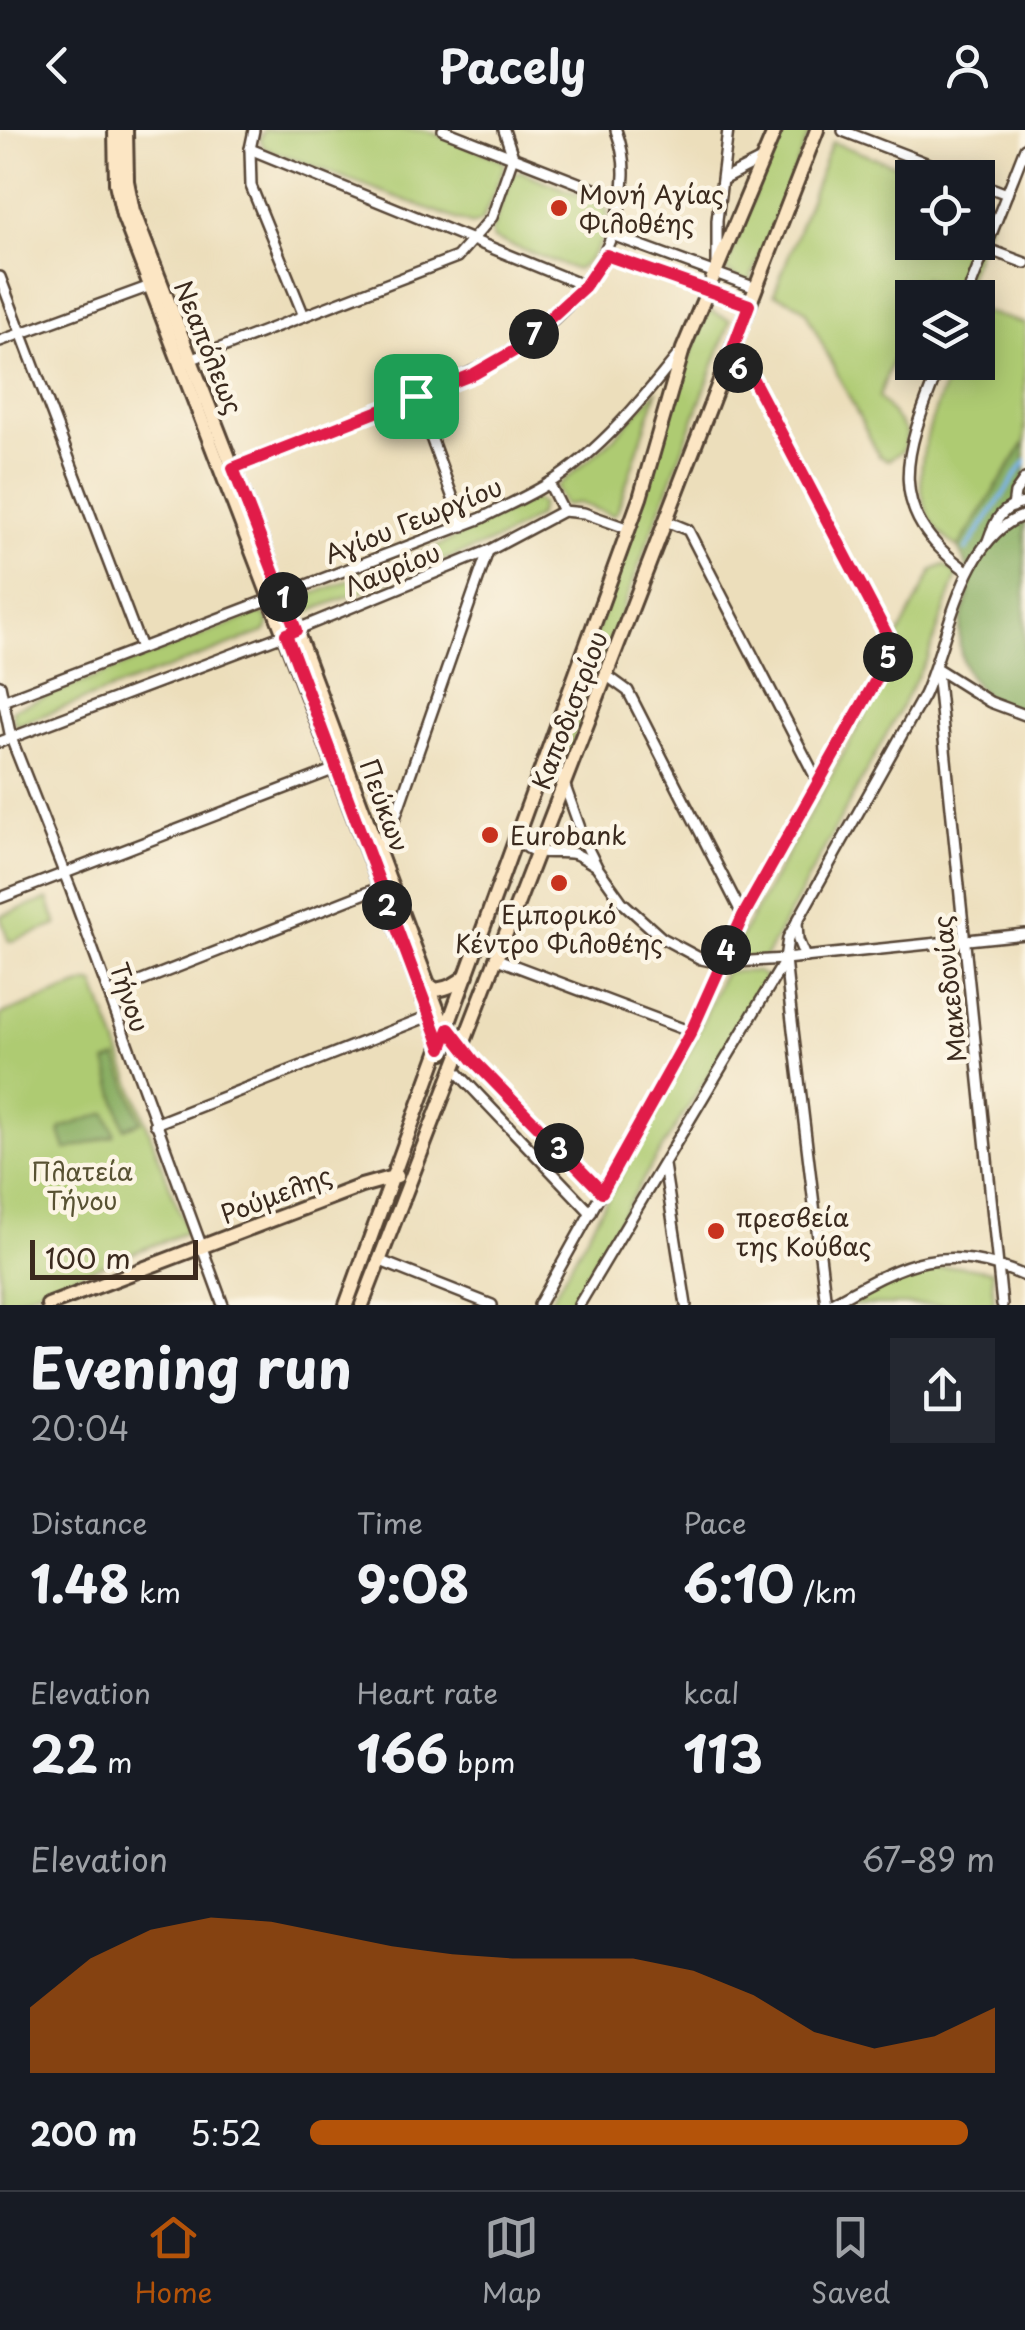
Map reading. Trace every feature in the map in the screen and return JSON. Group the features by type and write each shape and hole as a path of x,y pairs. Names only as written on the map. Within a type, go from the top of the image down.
{"main road":[{"name":"Νεαπόλεως","path":"114,130 118,198 291,632"},
{"name":"Νεαπόλεως","path":"126,130 129,196 154,285"},
{"name":"Καποδιστρίου","path":"362,1305 442,1048 629,529 683,349 776,130"},
{"name":"Καποδιστρίου","path":"346,1305 453,1068 497,959 817,130"},
{"name":"Πεύκων","path":"291,632 386,885 428,984 461,1047"},
{"name":"Πεύκων","path":"386,885 428,1016 453,1068"},
{"path":"428,984 443,989 469,973"},
{"name":"Ρούμελης","path":"48,1305 79,1300 200,1247 401,1178"}],"street":[{"path":"254,130 250,186 304,316"},
{"path":"443,130 622,200"},
{"path":"184,362 457,257 492,217 512,157 504,130"},
{"path":"228,470 474,374 514,351 585,286 606,255 622,200 626,165 616,130"},
{"path":"715,267 716,220 728,130"},
{"path":"843,131 918,160"},
{"path":"995,223 1025,148"},
{"path":"250,149 585,286"},
{"path":"724,179 765,158"},
{"path":"995,189 1007,194"},
{"path":"612,235 715,267 756,288"},
{"path":"995,252 1025,262"},
{"path":"606,255 749,305"},
{"path":"0,277 141,648"},
{"path":"0,341 154,285"},
{"name":"Αγίου Γεωργίου","path":"2,701 463,526 550,483 630,411 683,349"},
{"path":"539,1305 691,1032 743,916 894,648 748,370 727,364"},
{"path":"935,380 909,462 909,492 915,517 924,531 967,571"},
{"path":"416,396 463,526"},
{"path":"987,543 1020,516 1012,505 1014,494 1025,479"},
{"path":"550,483 563,511 584,513 629,529"},
{"path":"1025,503 1012,505 999,516 987,543 967,571 924,695 797,918 788,938 785,960 827,1305 918,1260 966,1257 1025,1276"},
{"name":"Λαυρίου","path":"5,740 291,632 488,551 563,511"},
{"path":"666,520 688,530 818,782"},
{"path":"374,853 395,818 488,551"},
{"path":"936,668 990,702 1025,716"},
{"name":"Μακεδονίας","path":"936,668 1002,1305"},
{"path":"606,676 628,691 743,916"},
{"name":"Τήνου","path":"0,685 5,740 65,873 223,1305"},
{"path":"924,695 936,692 939,696"},
{"path":"0,898 341,767"},
{"path":"540,772 554,770 564,782 597,867 622,902 682,952 720,963 785,960 1025,934"},
{"path":"518,834 521,844 538,852 575,854 597,867"},
{"path":"109,994 386,885"},
{"path":"797,918 798,940 805,958"},
{"path":"497,959 691,1032"},
{"path":"579,1305 785,960"},
{"path":"155,1124 428,1016"},
{"path":"461,1047 602,1192"},
{"path":"453,1068 591,1213"},
{"path":"664,1166 686,1305"},
{"path":"378,1260 492,1305"}],"green space":[{"path":"264,130 425,130 501,159 505,165 482,221 472,225 264,148 260,139"},
{"path":"779,130 811,130 749,283 725,271"},
{"path":"832,142 895,165 895,260 974,260 967,280 895,280 895,353 879,397 907,433 903,451 888,460 879,456 805,310 774,294"},
{"path":"520,171 606,206 607,224 601,242 590,259 576,270 494,239 491,233 513,174"},
{"path":"708,310 730,320 728,327 580,724 561,768 555,768 553,761"},
{"path":"995,315 1025,324 1025,442 958,548 937,530 921,487 921,466 947,380 995,380"},
{"path":"658,389 617,512 612,515 579,503 564,505 556,487 613,439"},
{"path":"1025,442 1025,711 1009,708 982,693 966,669 960,639 971,582 958,548"},
{"path":"533,499 541,504 538,516 502,538 300,615 293,607 302,598 434,548"},
{"path":"944,565 957,575 928,657 769,951 764,958 737,959 735,947 892,667 898,651 897,638 933,570"},
{"path":"259,613 266,616 269,625 264,632 15,725 12,710 16,708"},
{"path":"48,899 57,925 9,942 0,916"},
{"path":"725,972 758,972 766,977 765,985 568,1305 548,1305 692,1047 721,978"},
{"name":"Πλατεία Τήνου","path":"94,983 187,1232 0,1305 0,1015"},
{"path":"117,1058 141,1122 124,1128 106,1062"},
{"path":"106,1113 113,1136 66,1150 61,1128"},
{"path":"960,1266 992,1271 994,1305 848,1305 901,1277"}],"waterway":[{"path":"966,550 1025,462"}],"place":[{"name":"Μονή Αγίας Φιλοθέης","path":"559,208"},
{"name":"Eurobank","path":"490,835"},
{"name":"Εμπορικό Κέντρο Φιλοθέης","path":"559,883"},
{"name":"πρεσβεία της Κούβας","path":"716,1231"}],"route":[{"path":"606,255 749,305 727,364 748,370 894,648 743,916 691,1032 602,1192 474,1061 449,1029 442,1048 286,634 296,630 233,468 416,396 474,374 514,351 585,286 606,255"}]}
